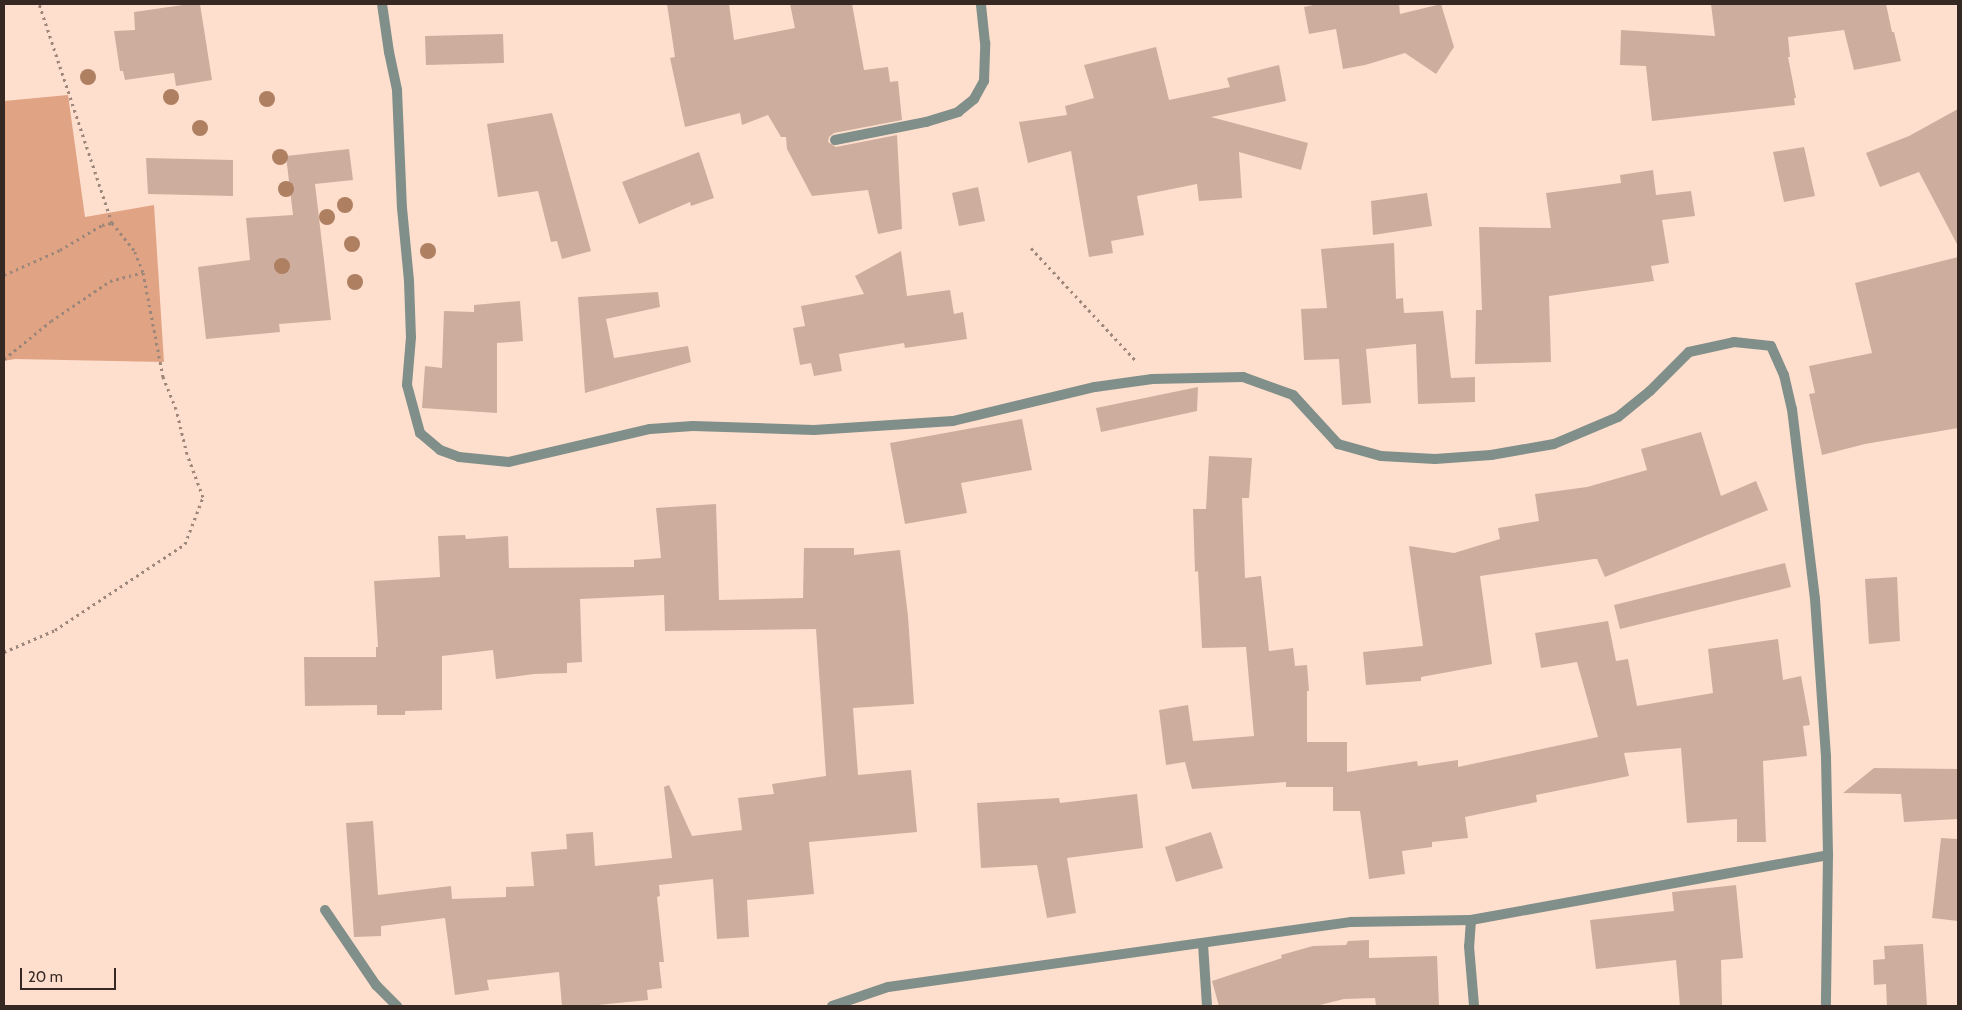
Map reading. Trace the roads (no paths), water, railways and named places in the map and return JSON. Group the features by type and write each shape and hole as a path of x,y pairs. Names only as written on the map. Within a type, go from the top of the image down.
{"street":[{"path":"382,4 397,90 401,188 409,281 411,337 406,385 420,433 440,450 459,457 509,462 650,429 693,426 814,430 953,421 1085,389 1152,379 1243,377 1293,395 1338,444 1381,456 1435,460 1491,455 1554,444 1618,417 1650,391 1689,352 1734,342 1771,346 1784,375 1792,409 1815,599 1826,758 1828,855 1826,1006"},
{"path":"835,140 926,122 958,112 974,99 984,81 985,43 981,4"},
{"path":"832,1006 888,987 1351,922 1471,920 1828,855"},
{"path":"325,910 376,985 397,1006"},
{"path":"1471,920 1469,946 1474,1006"},
{"path":"1203,944 1207,1006"}]}
